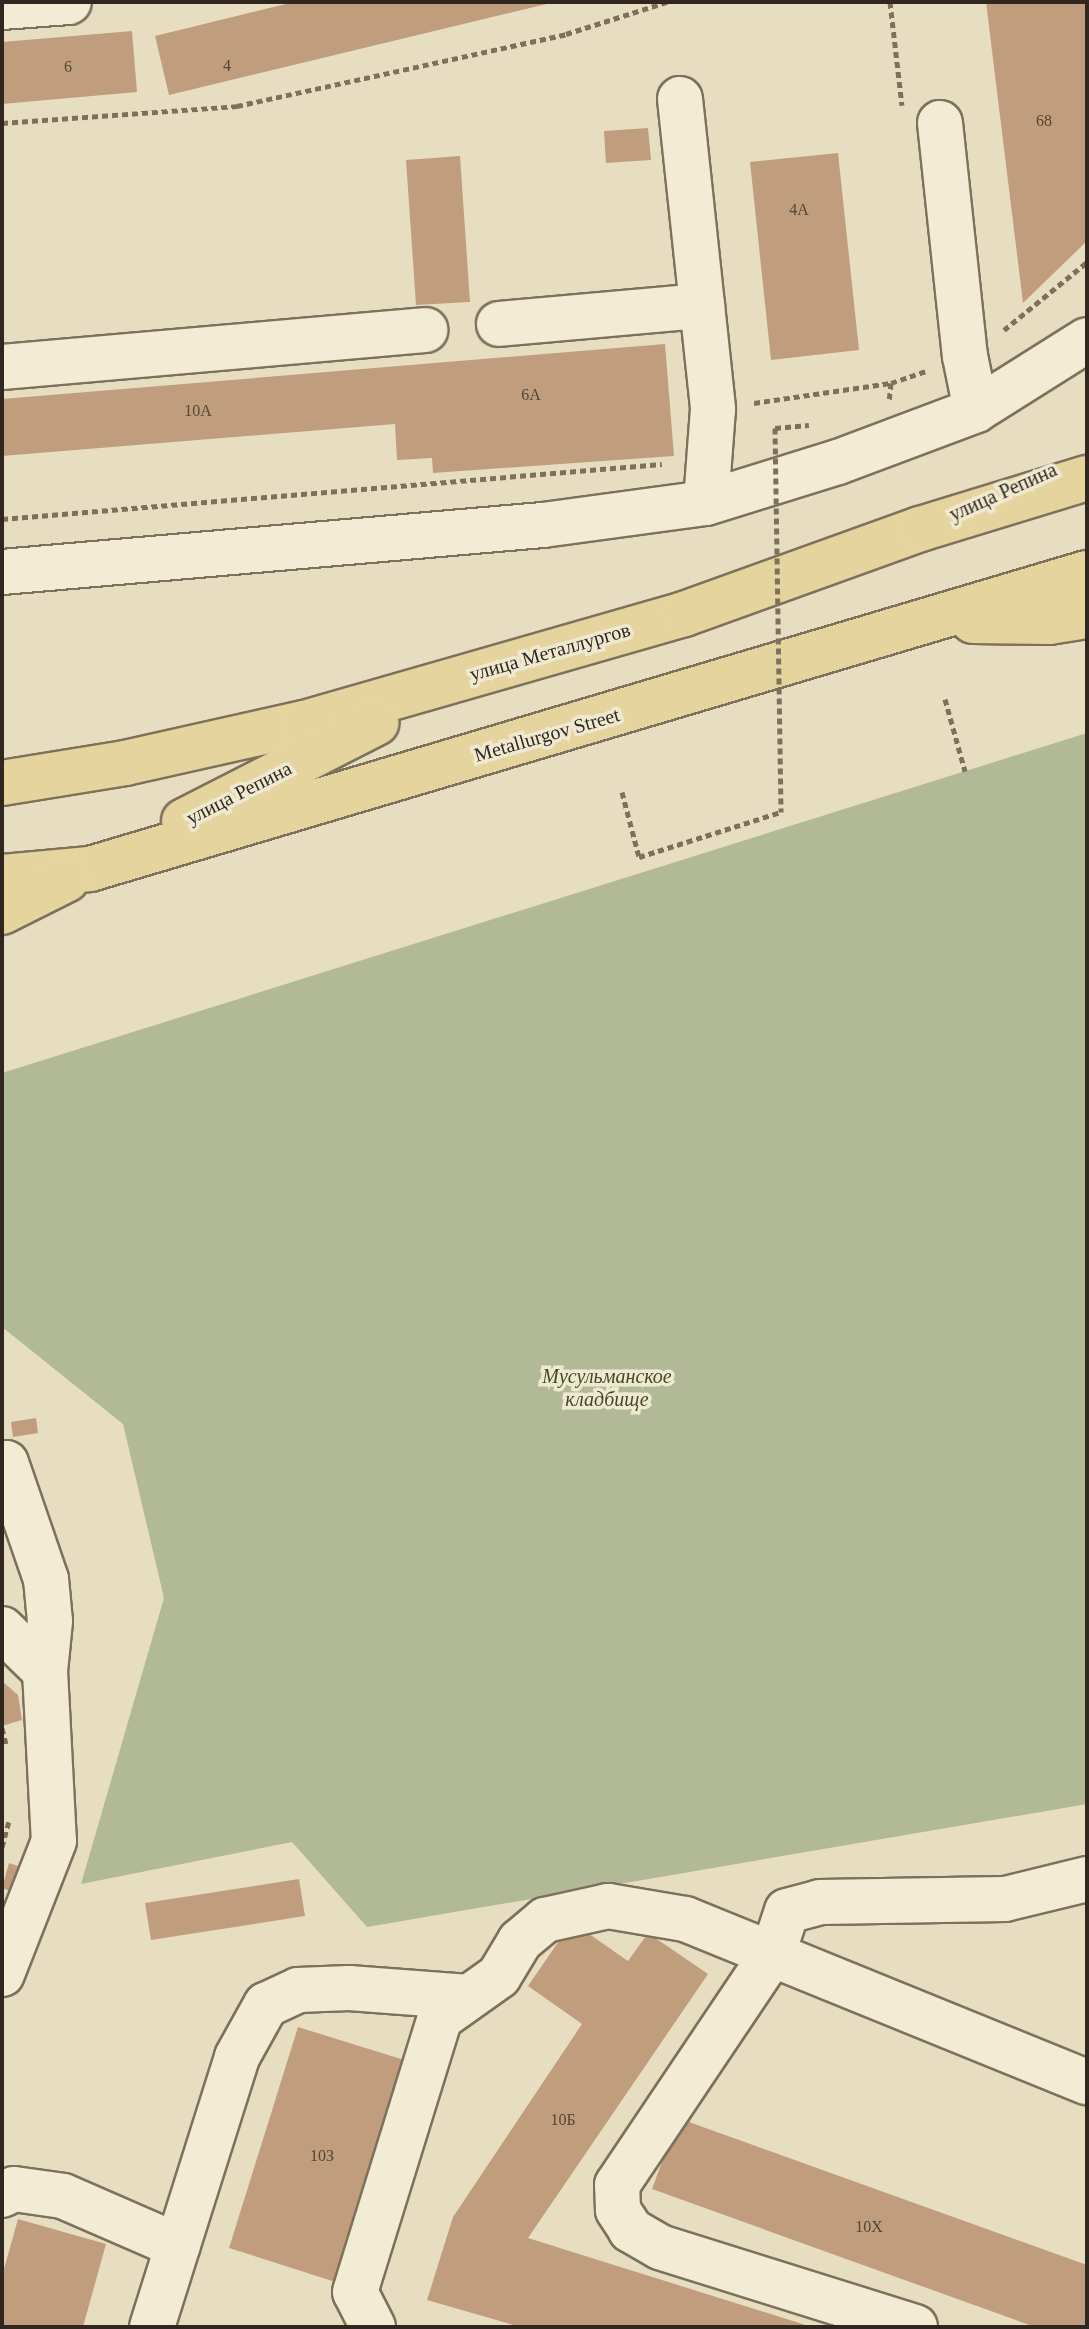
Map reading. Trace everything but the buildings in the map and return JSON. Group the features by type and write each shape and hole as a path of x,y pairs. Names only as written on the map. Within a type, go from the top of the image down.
{"main road":[{"name":"улица Репина","path":"920,529 1087,455"},
{"name":"улица Металлургов","path":"2,783 125,763 304,723 684,614 920,529 1087,478"},
{"name":"Metallurgov Street","path":"2,877 90,869 1087,573"},
{"path":"935,620 1049,622 1087,616"},
{"name":"улица Репина","path":"2,912 475,673"}],"street":[{"path":"2,7 69,2"},
{"path":"680,99 713,409 706,503"},
{"path":"940,123 965,356 976,410"},
{"path":"499,324 702,306"},
{"path":"2,367 425,330"},
{"path":"2,572 543,525 706,503 838,462 976,410 1087,340"},
{"path":"2,1464 6,1463 46,1579 50,1621 45,1671 54,1841 7,1951"},
{"path":"2,1629 45,1671"},
{"path":"915,2327 660,2247 631,2230 618,2210 617,2185 773,1953 781,1920 799,1904 1005,1899 1087,1879"},
{"path":"373,2327 355,2292 440,2018 499,1976 520,1941 545,1920 608,1906 685,1919 1087,2082"},
{"path":"152,2327 237,2057 266,2005 298,1990 323,1989 469,1997"},
{"path":"2,2195 14,2189 63,2196 178,2246"}],"path":[{"path":"2,123 237,106 566,34 667,2"},
{"path":"713,409 891,383 888,407"},
{"path":"622,792 639,857 781,812 775,428"},
{"path":"2,519 671,464"},
{"path":"945,699 965,771"}],"green space":[{"name":"Мусульманское кладбище","path":"1087,733 1087,1804 367,1927 292,1842 81,1884 164,1598 123,1424 2,1327 2,1073"}]}
